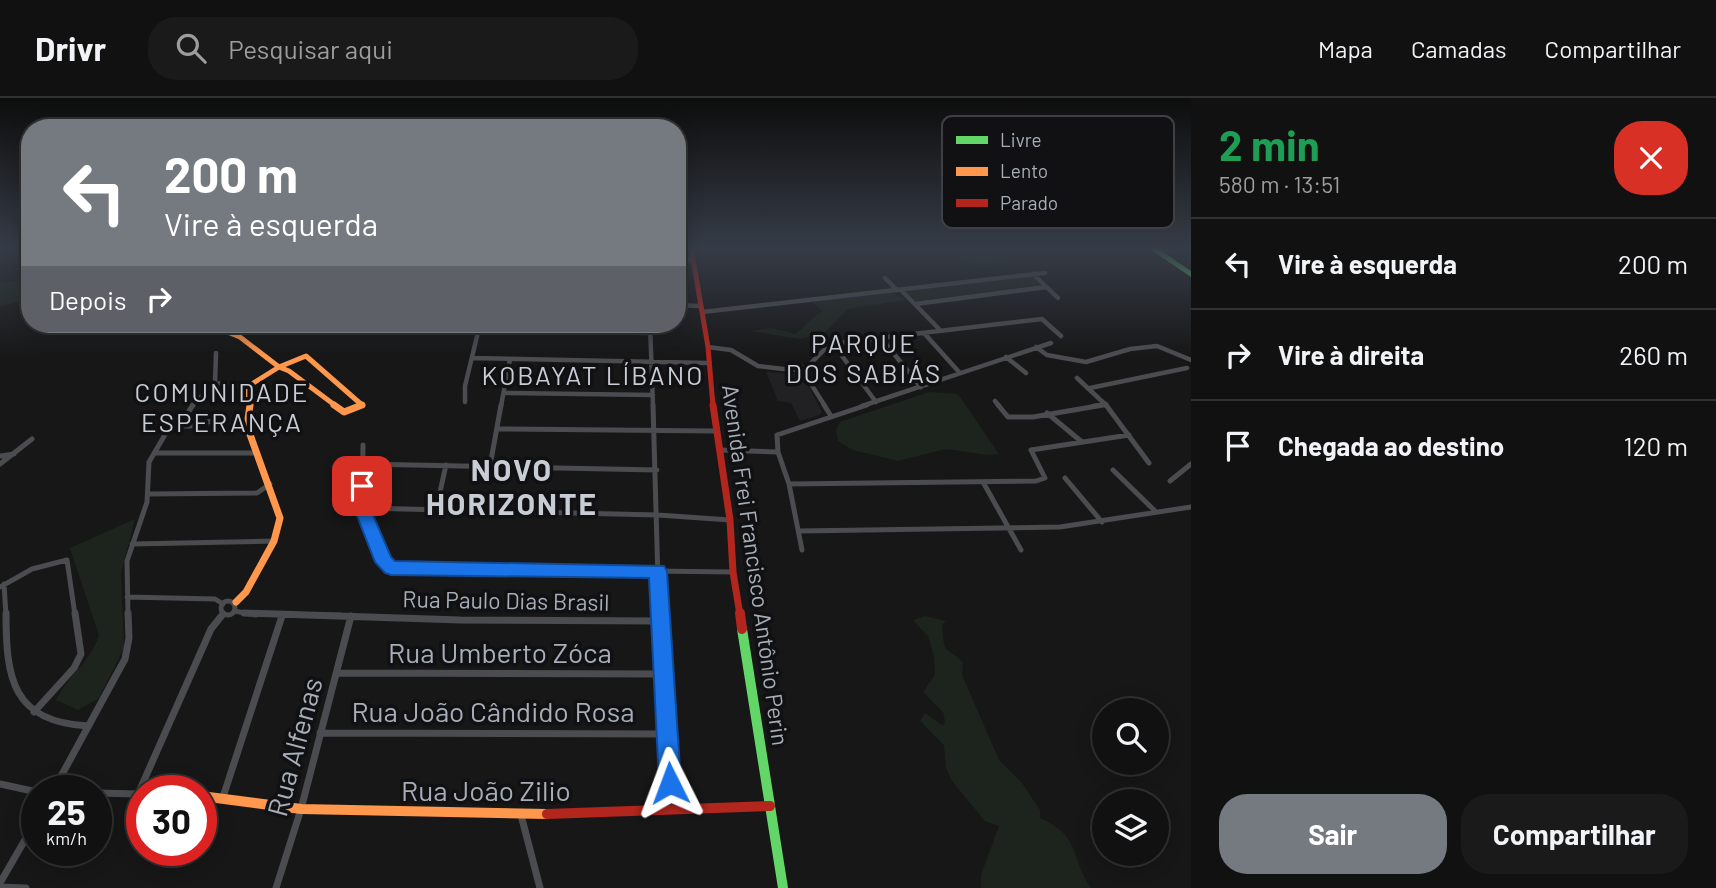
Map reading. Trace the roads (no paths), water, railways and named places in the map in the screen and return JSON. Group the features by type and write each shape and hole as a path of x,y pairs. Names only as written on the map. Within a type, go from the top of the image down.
{"street":[{"name":"Avenida Frei Francisco Antônio Perin","path":"697,284 708,347 715,431 730,520 733,572 783,888"},
{"path":"892,284 940,330"},
{"path":"686,306 701,309 950,284"},
{"path":"1043,284 1058,298"},
{"path":"915,304 1046,287"},
{"path":"708,347 726,348 752,363 775,370 802,370 824,349 834,345 940,330 1042,319 1061,336"},
{"path":"230,333 240,337 278,367 289,371 344,412 362,406 308,357 278,367 257,377 247,387"},
{"path":"464,402 465,386 478,333"},
{"path":"650,333 659,515 659,621 671,808"},
{"path":"924,333 959,372"},
{"path":"881,338 921,387"},
{"path":"802,550 789,484 778,452 776,438 780,433 1051,343"},
{"path":"834,345 876,402"},
{"path":"1036,347 1047,355 1086,362 1130,349 1157,346 1191,360"},
{"path":"216,353 215,383 209,393 195,401 179,426 200,426 210,420 222,419"},
{"path":"1006,357 1026,373"},
{"path":"472,358 708,363"},
{"path":"490,466 510,359"},
{"path":"1090,388 1187,368"},
{"path":"802,370 831,416"},
{"path":"1077,378 1106,404 1149,463"},
{"path":"215,383 247,387"},
{"path":"148,775 211,629 223,614 235,607 246,592 274,541 280,517 247,426 250,408 247,387"},
{"path":"504,393 653,395"},
{"path":"995,401 1008,418 1106,404"},
{"path":"1047,413 1082,442"},
{"path":"498,429 715,431"},
{"path":"62,775 125,659 129,638 127,561 148,494 149,462 166,433"},
{"path":"789,484 1036,481 1045,478 1031,450 1129,435"},
{"path":"0,464 32,439"},
{"path":"363,445 362,508 384,562 391,568 733,572"},
{"path":"720,450 778,452"},
{"path":"155,453 257,453"},
{"path":"0,456 15,454"},
{"path":"362,464 657,470"},
{"path":"1170,481 1191,464"},
{"path":"436,510 446,465"},
{"path":"1113,470 1156,512"},
{"path":"1065,478 1102,522"},
{"path":"983,482 1021,550"},
{"path":"148,494 257,493 270,484"},
{"path":"799,531 1060,527 1191,507"},
{"path":"362,508 659,515 730,520"},
{"path":"132,544 274,541"},
{"path":"34,712 74,668 81,654 67,560 54,560 2,586 8,606 7,662 15,692 34,712 50,721 68,726 88,726"},
{"path":"127,597 215,599 223,604"},
{"path":"0,601 8,606"},
{"path":"223,614 220,609 223,604 231,601 235,607"},
{"name":"Rua Paulo Dias Brasil","path":"235,607 248,615 659,621"},
{"path":"223,797 282,616"},
{"name":"Rua Alfenas","path":"276,888 301,809 351,616"},
{"name":"Rua Umberto Zóca","path":"338,673 663,674"},
{"name":"Rua João Cândido Rosa","path":"320,733 667,734"},
{"path":"0,785 21,789"},
{"name":"Rua João Zilio","path":"217,797 301,809 521,815 771,806"},
{"path":"521,815 540,888"},
{"path":"21,848 0,885 26,888"}],"district":[{"name":"PARQUE DOS SABIÁS","path":"864,359"},
{"name":"KOBAYAT LÍBANO","path":"593,376"},
{"name":"COMUNIDADE ESPERANÇA","path":"222,408"},
{"name":"NOVO HORIZONTE","path":"512,488"}]}
